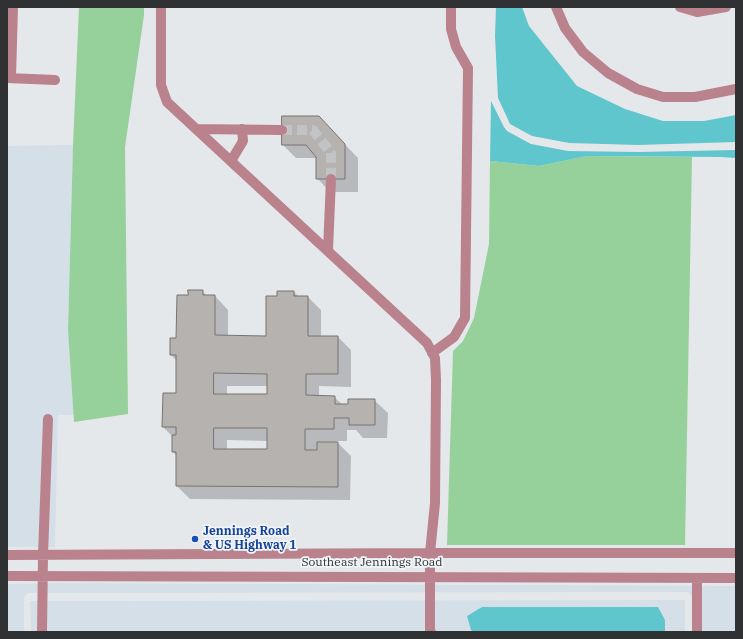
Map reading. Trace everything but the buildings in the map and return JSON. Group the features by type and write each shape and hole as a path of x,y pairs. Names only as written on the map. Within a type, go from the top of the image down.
{"street":[{"path":"13,7 9,78 55,80"},
{"path":"161,7 161,85 167,102 427,343 435,358 435,496 430,553 431,632"},
{"path":"432,352 454,337 465,318 468,68 456,47 451,28 451,7"},
{"path":"556,7 565,28 583,52 608,73 637,89 663,97 695,97 736,89"},
{"path":"680,7 697,12 726,7"},
{"path":"196,129 282,130"},
{"path":"231,161 243,141 242,130"},
{"path":"328,250 331,179"},
{"path":"42,632 48,419"},
{"name":"Southeast Jennings Road","path":"7,555 736,553"},
{"name":"Southeast Jennings Road","path":"7,576 736,578"},
{"path":"697,578 697,632"}],"shaded area":[{"path":"73,145 68,330 74,415 58,415 55,547 7,547 7,146"},
{"path":"7,584 736,586 736,632 692,632 693,600 691,595 688,592 667,592 28,593 24,598 24,632 7,632"},
{"path":"685,600 685,632 31,632 30,601"}],"green space":[{"path":"79,7 144,7 144,15 125,147 128,414 74,422 68,330 73,145"},
{"path":"587,156 692,157 685,545 447,545 453,351 463,341 474,318 489,244 490,161 539,166"}],"water":[{"path":"496,7 522,7 529,26 577,86 625,109 663,121 704,121 736,115 736,142 638,145 569,143 532,136 510,124 498,98 495,36"},
{"path":"491,101 507,131 531,144 568,151 638,152 736,150 736,158 587,156 539,166 490,161"},
{"path":"482,607 658,607 665,620 665,632 474,632 471,630 467,616"}],"tunnel":[{"path":"282,130 313,130 331,153 331,179"}],"place":[{"name":"Jennings Road & US Highway 1","path":"195,539"}]}
